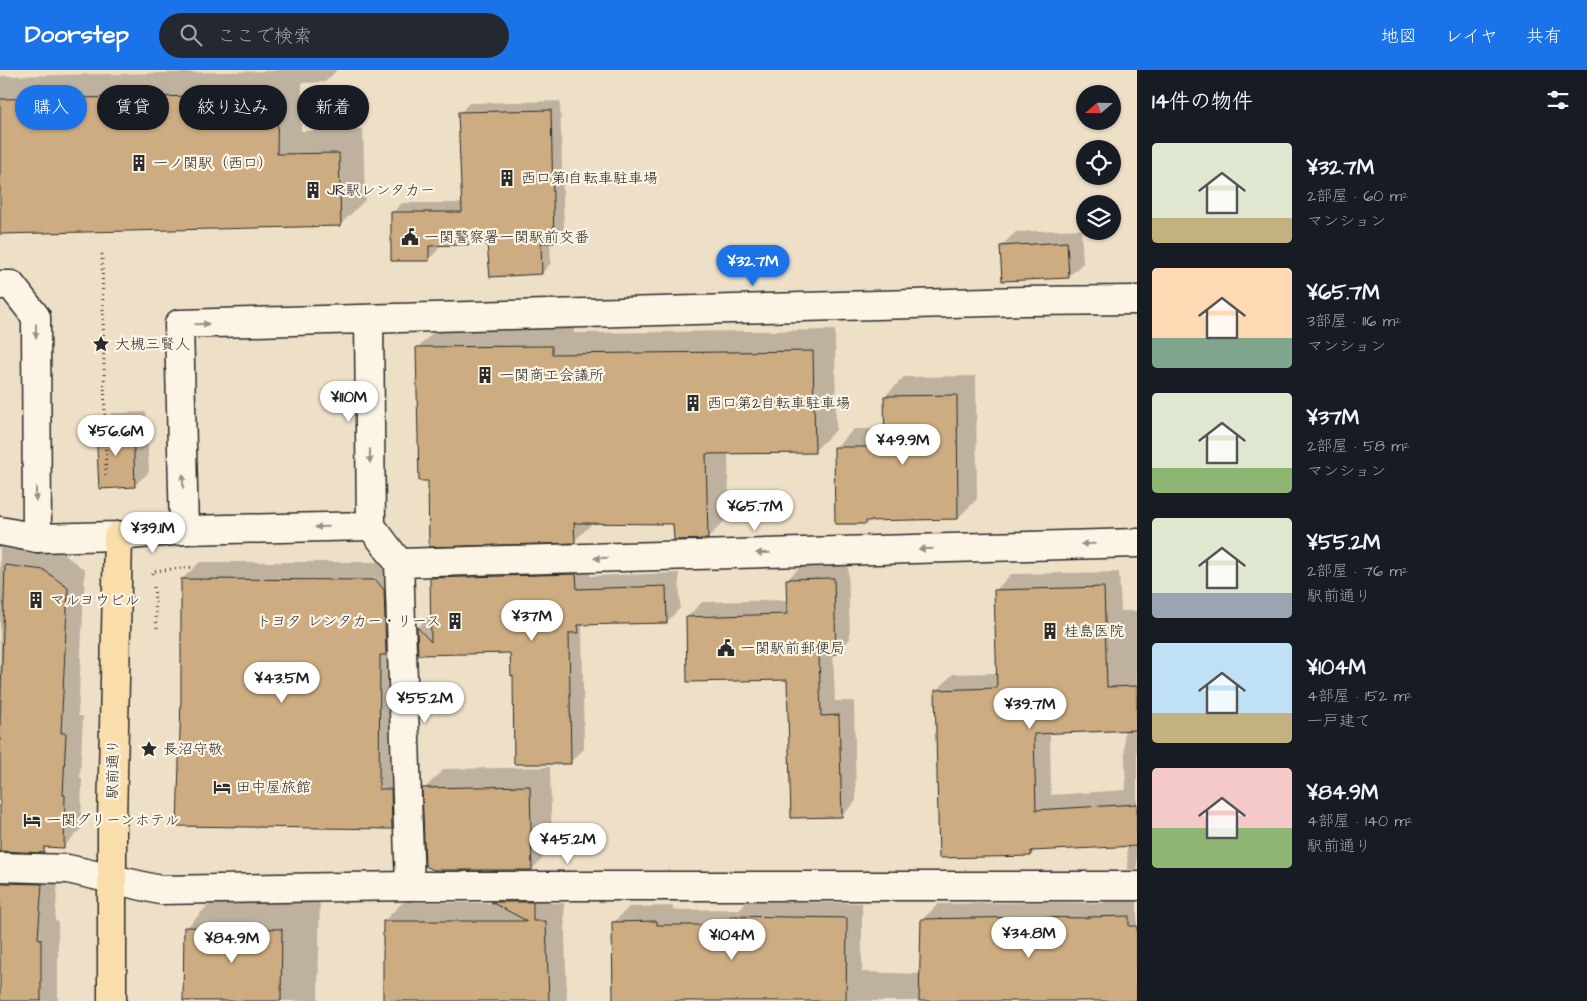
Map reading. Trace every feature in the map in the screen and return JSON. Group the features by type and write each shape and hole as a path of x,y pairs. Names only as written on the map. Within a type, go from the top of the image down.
{"main road":[{"name":"駅前通り","path":"112,1001 112,880 118,536"}],"street":[{"path":"0,285 11,285 36,317 36,538"},
{"path":"184,530 179,324 1004,301 1137,300"},
{"path":"369,320 371,526 399,563 410,886"},
{"path":"0,531 36,538 118,536 184,530 371,526"},
{"path":"399,563 1137,543"},
{"path":"0,867 68,869 160,890 410,886 1137,886"}],"path":[{"path":"102,254 106,477"},
{"path":"157,629 153,571 199,566"}],"building":[{"name":"一ノ関駅（西口）","path":"179,96 179,130 277,130 277,154 339,153 341,226 0,234 0,99 15,99 15,130 87,130 87,98 97,98 97,130 169,130 169,97"},
{"name":"西口第1自転車駐車場","path":"551,110 554,243 541,243 542,274 490,277 487,244 429,246 429,261 391,261 391,212 462,212 458,112"},
{"path":"1067,242 1069,278 1002,281 1000,246"},
{"path":"552,346 552,354 813,351 815,453 706,454 708,539 674,540 673,524 574,523 575,543 429,547 428,481 419,481 416,347"},
{"path":"957,395 958,519 866,521 866,524 835,524 834,447 885,447 884,396"},
{"path":"133,425 135,487 99,489 96,427"},
{"path":"5,565 44,570 68,588 61,733 66,733 63,795 65,795 64,848 44,847 44,853 0,851 0,726"},
{"path":"576,574 577,589 666,586 667,623 578,625 579,633 569,633 571,764 514,764 513,675 511,676 510,653 418,655 417,627 431,642 430,578"},
{"path":"834,578 836,654 819,655 821,716 839,715 842,817 791,818 787,680 687,682 686,617 787,614 786,579"},
{"path":"181,579 376,580 384,590 386,655 380,655 379,789 391,789 392,829 177,826 181,700"},
{"path":"1104,587 1107,687 1137,686 1137,730 1034,734 1036,810 1137,804 1137,846 1031,851 1031,856 939,858 935,690 997,688 994,590"},
{"path":"530,786 532,870 434,870 425,866 422,788"},
{"path":"0,883 42,884 38,938 41,939 41,1001 0,1001"},
{"path":"491,902 533,902 533,921 546,921 549,1001 383,1001 383,921 527,921"},
{"path":"731,916 847,918 846,1001 613,1001 612,922 657,921 657,925 731,925"},
{"path":"1129,916 1129,926 1137,926 1137,1001 919,1001 921,919"},
{"path":"184,927 282,929 281,1001 183,1001"}],"place":[{"name":"一ノ関駅（西口）","path":"139,163"},
{"name":"西口第1自転車駐車場","path":"507,178"},
{"name":"JR駅レンタカー","path":"313,190"},
{"name":"一関警察署一関駅前交番","path":"410,237"},
{"name":"大槻三賢人","path":"101,344"},
{"name":"一関商工会議所","path":"485,375"},
{"name":"西口第2自転車駐車場","path":"693,403"},
{"name":"マルヨウビル","path":"36,600"},
{"name":"トヨタ レンタカー・リース","path":"455,621"},
{"name":"桂島医院","path":"1050,631"},
{"name":"一関駅前郵便局","path":"726,648"},
{"name":"長沼守敬","path":"149,749"},
{"name":"田中屋旅館","path":"222,787"},
{"name":"一関グリーンホテル","path":"32,820"}]}
